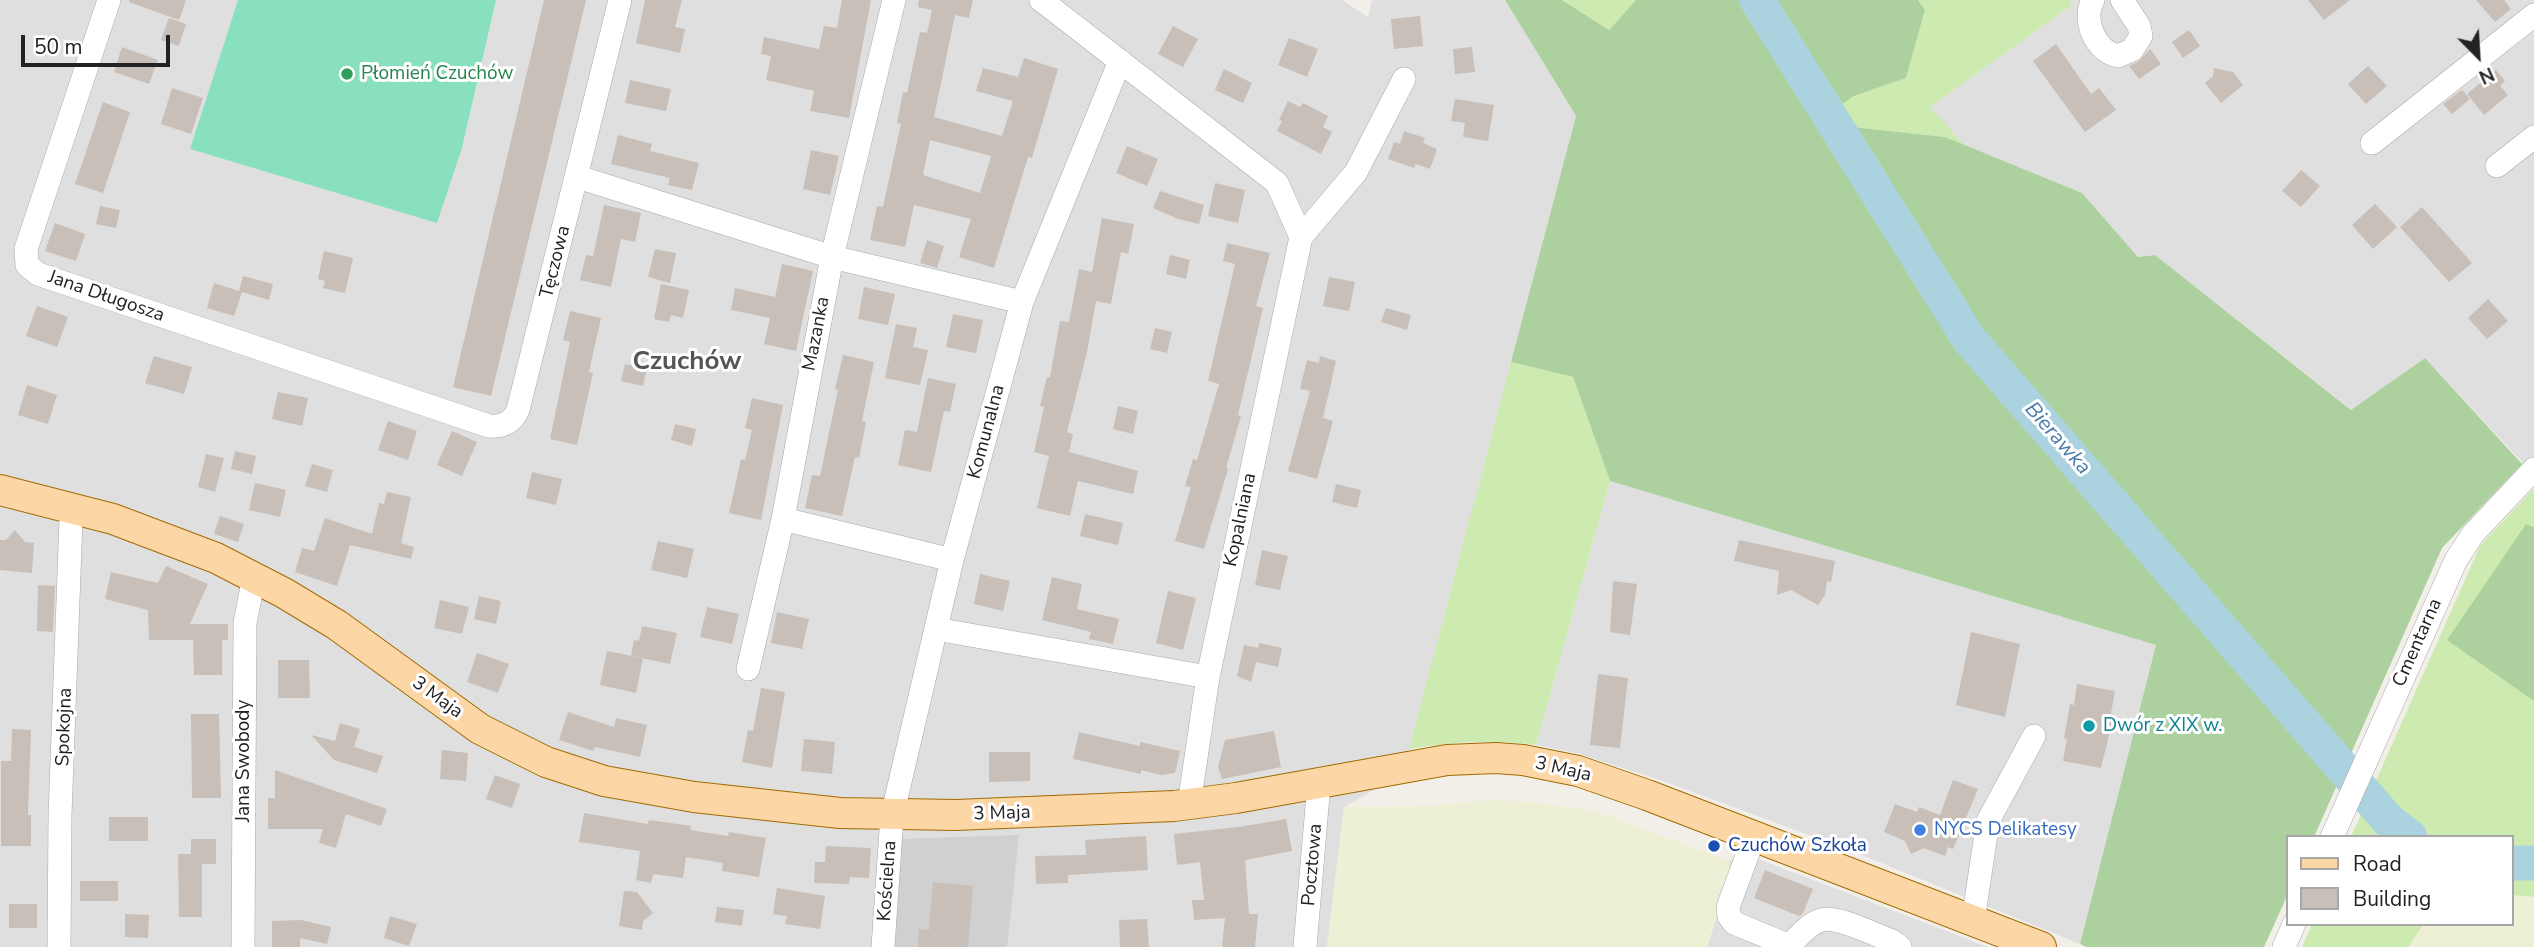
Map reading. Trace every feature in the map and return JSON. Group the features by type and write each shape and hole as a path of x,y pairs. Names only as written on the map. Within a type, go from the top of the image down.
{"main road":[{"name":"3 Maja","path":"0,491 74,507 161,535 254,577 299,601 345,631 480,729 559,767 604,781 694,797 892,816 1191,805 1447,760 1523,760 1604,779 2041,947"}],"street":[{"name":"Jana Długosza","path":"109,0 26,249 27,265 38,275 412,400"},
{"name":"Tęczowa","path":"412,400 489,426 499,427 515,416 578,177 620,0"},
{"name":"Mazanka","path":"748,669 783,519 832,257 894,0"},
{"path":"1041,0 1277,183 1301,237"},
{"path":"2093,0 2087,17 2092,32 2105,50 2118,56 2132,50 2141,36 2139,26 2122,0"},
{"path":"2372,143 2534,15"},
{"name":"Komunalna","path":"892,816 952,560 1022,302 1120,61"},
{"name":"Kopalniana","path":"1191,805 1208,677 1301,237 1356,172 1404,79"},
{"path":"2497,166 2534,137"},
{"path":"578,177 832,257 1022,302"},
{"name":"Cmentarna","path":"2336,829 2464,545 2534,469"},
{"name":"Spokojna","path":"59,947 60,816 71,520 74,507"},
{"path":"783,519 952,560"},
{"name":"Jana Swobody","path":"243,947 245,624 254,577"},
{"path":"936,629 1208,677"},
{"path":"1973,921 1989,821 2034,736"},
{"name":"Pocztowa","path":"1306,947 1319,783"},
{"name":"Kościelna","path":"883,947 892,816"},
{"path":"1754,836 1728,907 1729,916 1734,923 1791,946 1811,925 1832,918 1892,941 1900,947"},
{"path":"2284,947 2293,926"}],"shaded area":[{"path":"0,0 238,0 190,149 436,222 462,148 496,0 1342,0 1368,17 1372,0 1505,0 1576,116 1403,773 1344,807 1327,947 0,947"},
{"path":"2069,0 2534,0 2534,475 2425,358 2352,410 2155,255 2138,257 2082,193 1965,146 1929,107 2072,5"},
{"path":"1610,481 2156,645 2080,944 1852,851 1663,781 1576,753 1536,745"},
{"path":"1019,835 1007,947 892,947 899,839"},
{"path":"1736,857 1758,859 1988,947 1707,947 1730,875 1729,861"}],"green space":[{"name":"Płomień Czuchów","path":"238,0 496,0 462,148 437,223 190,149"},
{"path":"1505,0 1562,0 1609,30 1636,0 1918,0 1925,10 1906,78 1854,96 1815,123 1945,137 2082,193 2138,257 2155,255 2351,410 2425,358 2522,464 2442,548 2315,835 2286,835 2286,898 2264,947 2086,947 2080,944 2156,645 1610,481 1573,377 1511,362 1576,116"},
{"path":"1562,0 1636,0 1609,30"},
{"path":"1918,0 2069,0 2072,5 1930,107 1965,146 1945,137 1814,123 1854,96 1906,78 1925,10"},
{"path":"1511,362 1573,377 1610,481 1536,745 1472,742 1409,749"},
{"path":"2534,488 2534,897 2513,895 2513,835 2352,835 2480,546"},
{"path":"2526,524 2534,527 2534,701 2447,640"},
{"path":"1487,800 1530,802 1595,811 1729,861 1730,875 1707,947 1327,947 1344,807 1434,806"},
{"path":"2513,895 2534,897 2534,947 2408,947 2423,926 2513,926"},
{"path":"2311,926 2423,926 2408,947 2302,947"}],"building":[{"path":"129,0 186,0 179,20"},
{"path":"544,0 586,0 491,396 453,387"},
{"path":"645,0 682,0 675,27 685,29 680,53 636,43"},
{"path":"842,0 871,0 849,118 810,111 814,91 766,80 771,56 761,54 764,37 819,49 824,26 837,28"},
{"path":"919,0 973,0 969,18 955,15 934,117 1002,136 1013,101 976,91 983,68 1018,77 1024,58 1058,69 1032,158 1028,157 994,268 959,257 971,219 914,205 905,247 870,240 877,206 883,207 901,124 897,123 903,92 907,93 920,32 927,33 932,10 918,7","holes":["930,140 991,156 980,193 923,175"]},
{"path":"2308,0 2350,0 2324,20"},
{"path":"2476,0 2504,0 2511,9 2495,22"},
{"path":"1420,16 1423,46 1394,49 1391,19"},
{"path":"169,18 186,24 179,46 161,40"},
{"path":"1173,26 1198,39 1183,67 1158,54"},
{"path":"2189,30 2200,46 2183,58 2172,42"},
{"path":"1289,38 1318,49 1307,77 1278,65"},
{"path":"2056,44 2091,94 2099,88 2116,110 2085,132 2033,61"},
{"path":"122,47 158,60 149,84 114,72"},
{"path":"1472,47 1475,72 1455,74 1453,49"},
{"path":"2150,49 2161,64 2139,79 2129,66 2138,62"},
{"path":"2368,66 2387,86 2366,104 2348,84"},
{"path":"2214,68 2233,72 2243,85 2221,103 2205,83 2213,76"},
{"path":"1224,69 1252,83 1243,103 1215,90"},
{"path":"2496,70 2505,81 2500,86 2508,95 2484,115 2467,94"},
{"path":"630,80 671,89 666,111 625,103"},
{"path":"172,88 203,98 191,134 161,124"},
{"path":"2462,90 2470,99 2452,114 2443,104"},
{"path":"1455,99 1494,105 1488,141 1463,137 1465,123 1451,121"},
{"path":"1288,101 1300,107 1303,103 1328,116 1323,127 1332,132 1321,154 1277,131"},
{"path":"103,102 130,112 103,193 75,184"},
{"path":"1404,131 1425,138 1423,143 1437,149 1430,169 1416,164 1414,168 1388,159 1394,142 1400,144"},
{"path":"618,135 652,144 650,151 699,163 692,190 668,185 670,178 611,164"},
{"path":"1127,146 1158,159 1147,186 1116,173"},
{"path":"811,150 839,156 830,195 803,189"},
{"path":"2301,170 2320,186 2301,207 2282,191"},
{"path":"1215,183 1245,190 1238,223 1208,216"},
{"path":"1160,191 1204,205 1199,224 1178,219 1153,208"},
{"path":"2375,204 2397,227 2373,249 2352,225"},
{"path":"604,205 641,213 635,242 621,239 611,287 580,280 586,255 593,256"},
{"path":"100,206 120,210 116,228 96,224"},
{"path":"2422,207 2472,263 2449,282 2400,227"},
{"path":"1102,218 1134,224 1128,254 1121,252 1111,304 1096,301 1087,352 1067,432 1073,434 1069,452 1138,471 1133,494 1078,481 1070,516 1037,508 1049,456 1034,452 1044,407 1040,406 1047,377 1050,377 1060,321 1069,322 1079,269 1092,272"},
{"path":"55,223 85,234 76,261 45,251"},
{"path":"927,240 944,246 937,268 920,263"},
{"path":"1227,243 1270,253 1256,306 1263,308 1238,415 1241,416 1204,549 1175,541 1191,487 1185,486 1193,459 1197,460 1219,384 1208,381 1235,264 1223,261"},
{"path":"655,249 676,253 670,283 648,277"},
{"path":"324,251 353,258 345,293 323,288 325,281 318,279"},
{"path":"1170,255 1190,260 1186,279 1166,274"},
{"path":"782,264 813,271 796,351 764,344 770,318 731,310 735,288 775,297"},
{"path":"243,276 273,284 269,300 242,292 234,316 207,308 214,283 239,291"},
{"path":"1329,277 1355,282 1349,311 1323,306"},
{"path":"661,284 689,290 683,318 671,315 669,322 654,319"},
{"path":"864,287 895,294 888,325 858,319"},
{"path":"2488,299 2508,321 2487,339 2468,318"},
{"path":"37,306 68,317 57,347 26,336"},
{"path":"1386,308 1411,315 1407,330 1381,322"},
{"path":"570,311 601,318 589,372 593,373 577,445 550,439 570,342 563,340"},
{"path":"953,314 983,320 976,353 946,347"},
{"path":"896,324 917,328 913,347 928,350 920,385 885,378"},
{"path":"1155,328 1172,332 1167,353 1150,349"},
{"path":"843,355 874,362 862,421 866,422 859,458 855,457 842,516 805,508 812,475 820,476"},
{"path":"154,356 192,367 184,394 145,383"},
{"path":"1320,356 1336,361 1323,418 1333,421 1317,479 1288,471 1310,391 1300,389 1307,360 1319,363"},
{"path":"625,364 647,369 643,386 621,381"},
{"path":"928,378 956,384 950,412 944,411 931,472 898,465 905,430 917,432"},
{"path":"27,385 57,395 48,424 18,415"},
{"path":"278,392 308,398 302,426 272,419"},
{"path":"752,398 783,405 761,520 729,513 741,459 745,460 752,430 745,428"},
{"path":"1118,406 1138,411 1133,434 1113,429"},
{"path":"388,421 417,431 408,460 378,450"},
{"path":"675,424 696,429 692,446 671,440"},
{"path":"452,431 477,442 462,476 437,465"},
{"path":"235,451 256,456 252,474 231,469"},
{"path":"206,454 224,458 215,492 198,487"},
{"path":"312,464 333,470 327,492 305,486"},
{"path":"532,472 562,479 556,505 526,498"},
{"path":"255,483 286,490 280,517 249,510"},
{"path":"1336,484 1361,490 1357,508 1332,502"},
{"path":"387,492 411,497 401,543 414,547 411,559 350,545 337,586 295,572 302,548 314,551 325,518 372,534 379,503 384,504"},
{"path":"1085,514 1123,523 1118,545 1080,536"},
{"path":"220,516 244,524 238,542 214,534"},
{"path":"15,530 25,542 34,543 32,573 0,570 0,540 6,540"},
{"path":"1739,540 1835,561 1831,582 1827,581 1825,595 1818,605 1791,590 1777,595 1779,571 1734,561"},
{"path":"658,541 694,549 687,578 651,570"},
{"path":"1262,550 1288,556 1280,590 1255,585"},
{"path":"166,566 208,584 190,624 228,624 228,640 222,640 222,675 194,675 193,640 149,640 148,610 105,599 111,572 158,583"},
{"path":"980,574 1010,581 1003,611 974,604"},
{"path":"1052,577 1082,584 1077,609 1119,619 1113,644 1089,639 1091,632 1042,620"},
{"path":"1613,581 1637,584 1630,635 1610,632"},
{"path":"38,585 55,586 53,632 37,631"},
{"path":"1168,591 1196,598 1183,650 1156,643"},
{"path":"479,596 501,601 496,624 474,619"},
{"path":"440,600 469,607 462,634 434,628"},
{"path":"707,607 739,614 732,644 700,637"},
{"path":"777,612 809,619 802,649 771,643"},
{"path":"642,626 677,633 670,664 631,656 634,640 639,641"},
{"path":"1971,632 2020,644 2005,717 1956,705"},
{"path":"1259,643 1282,648 1278,667 1256,662 1251,682 1237,676 1244,645 1258,648"},
{"path":"607,651 643,658 636,693 600,685"},
{"path":"477,653 509,664 498,693 467,682"},
{"path":"278,660 309,660 310,698 278,698"},
{"path":"1598,674 1628,678 1620,748 1590,745"},
{"name":"Dwór z XIX w.","path":"2077,684 2115,691 2111,713 2114,714 2101,768 2063,761 2070,704 2074,705"},
{"path":"761,688 785,692 772,768 742,762 748,730 753,731"},
{"path":"568,712 614,727 616,718 647,725 640,757 595,747 593,751 559,740"},
{"path":"191,714 219,714 221,798 192,798"},
{"path":"340,723 360,729 354,747 383,756 377,773 334,760 311,735 335,741"},
{"path":"12,729 31,730 28,815 31,815 31,846 1,846 1,761 11,761"},
{"path":"1274,731 1281,767 1222,779 1218,767 1225,740"},
{"path":"1079,732 1140,746 1140,742 1180,751 1175,773 1161,775 1141,770 1141,774 1073,759"},
{"path":"804,739 835,742 832,774 801,771"},
{"path":"442,750 468,753 466,781 440,779"},
{"path":"989,752 1030,752 1030,781 989,782"},
{"path":"275,770 387,809 381,826 346,814 336,848 319,843 323,829 268,829 268,798 275,798"},
{"path":"495,775 520,784 512,808 486,799"},
{"name":"NYCS Delikatesy","path":"1953,780 1978,789 1953,849 1948,847 1945,856 1924,848 1911,854 1905,841 1884,832 1895,804 1917,812 1919,807 1940,815"},
{"path":"584,813 648,824 649,820 691,826 690,830 728,836 729,832 766,838 759,877 722,871 723,863 686,857 683,878 653,874 651,883 636,880 640,851 579,842"},
{"path":"109,817 148,817 148,841 109,841"},
{"path":"1286,819 1292,851 1245,860 1249,914 1258,914 1255,947 1222,947 1225,918 1194,920 1192,900 1204,900 1200,862 1177,865 1174,834"},
{"path":"1146,836 1148,870 1068,875 1068,883 1036,884 1035,856 1086,855 1085,840"},
{"path":"191,839 216,839 216,864 202,864 202,917 179,917 178,854 191,854"},
{"path":"826,846 871,848 869,878 850,877 849,884 814,883 815,862 825,862"},
{"path":"1765,870 1813,889 1803,913 1799,916 1754,898"},
{"path":"80,881 118,881 118,901 80,901"},
{"path":"933,882 973,886 968,947 918,947 919,929 929,930"},
{"path":"777,888 825,896 820,929 785,924 787,916 773,914"},
{"path":"624,891 637,892 653,913 643,921 642,930 619,926"},
{"path":"9,904 37,904 37,928 9,928"},
{"path":"717,907 744,910 742,926 715,922"},
{"path":"125,914 149,915 148,938 125,937"},
{"path":"390,916 417,924 409,946 384,938"},
{"path":"1147,919 1149,947 1120,947 1119,920"},
{"path":"301,920 331,927 327,944 300,938 300,947 272,947 272,921"}],"waterway":[{"name":"Bierawka","path":"1757,0 1969,339 2388,820 2407,835"},
{"name":"Bierawka","path":"2513,863 2534,863"}],"place":[{"name":"Płomień Czuchów","path":"347,74"},
{"name":"Dwór z XIX w.","path":"2089,726"},
{"name":"NYCS Delikatesy","path":"1920,830"},
{"name":"Czuchów Szkoła","path":"1714,846"}],"district":[{"name":"Czuchów","path":"687,363"}]}
